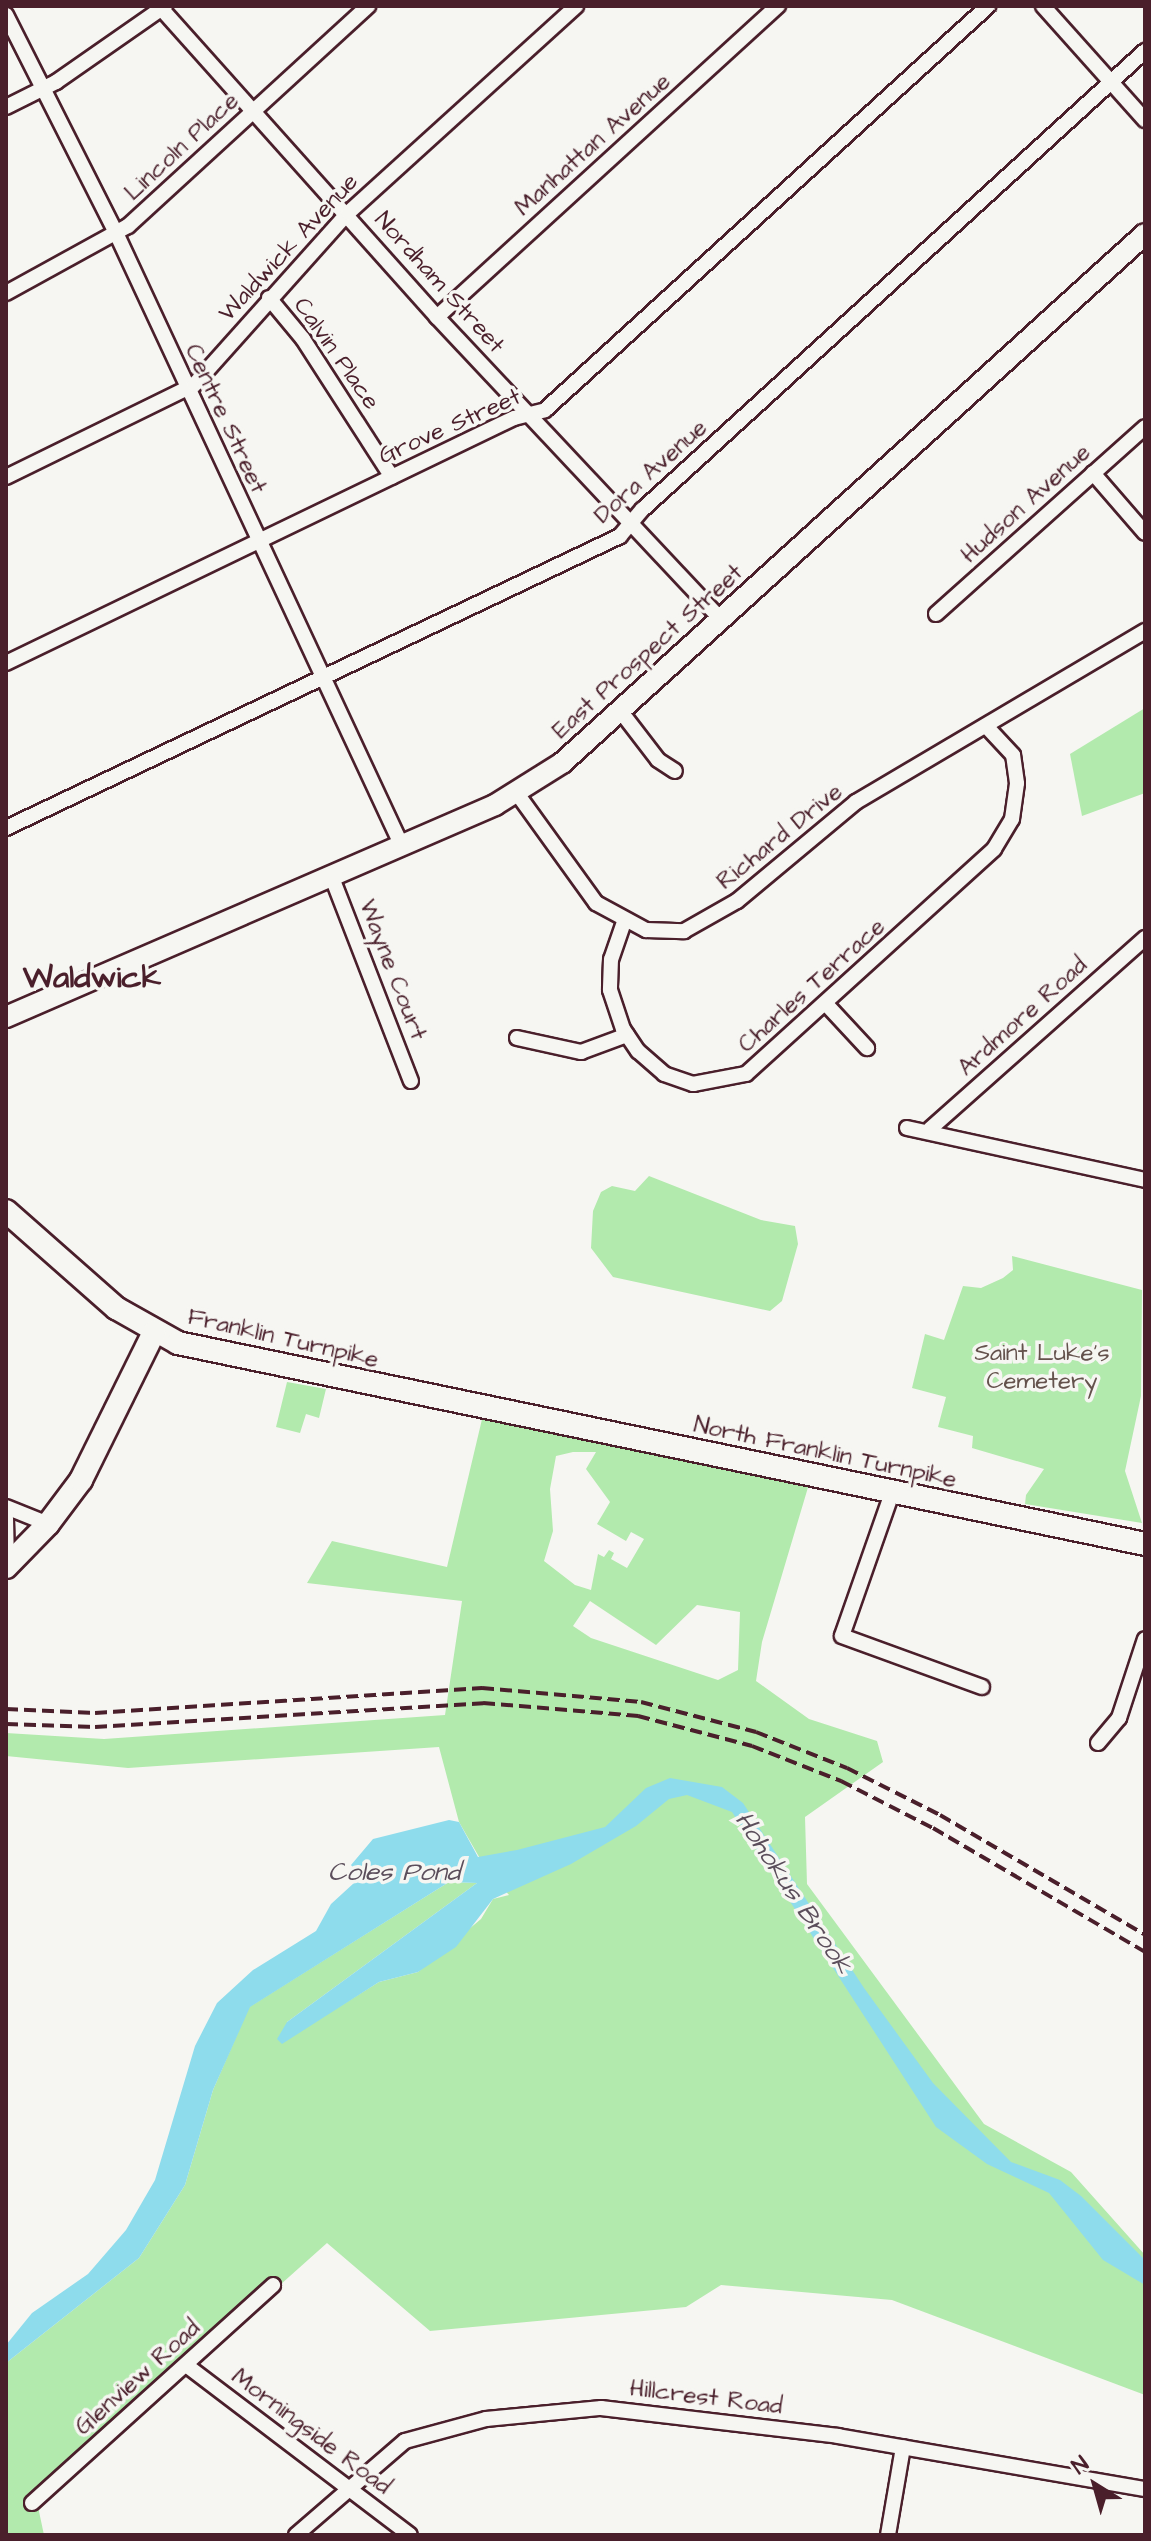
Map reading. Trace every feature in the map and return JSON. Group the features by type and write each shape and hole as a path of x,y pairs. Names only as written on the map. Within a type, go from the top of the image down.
{"main road":[{"name":"Franklin Turnpike","path":"6,1211 116,1308 178,1343 495,1412"},
{"path":"6,1566 48,1524 90,1465 154,1332"},
{"name":"North Franklin Turnpike","path":"495,1412 1145,1544"}],"street":[{"name":"Lincoln Place","path":"6,293 117,235 368,6"},
{"name":"Waldwick Avenue","path":"6,477 186,390 348,213 576,6"},
{"name":"Manhattan Avenue","path":"437,317 778,6"},
{"name":"Grove Street","path":"6,663 392,477 545,410 988,6"},
{"path":"1043,6 1145,120"},
{"name":"Nordham Street","path":"162,7 348,213 437,317 722,621"},
{"path":"6,107 41,90 162,7"},
{"name":"Centre Street","path":"6,15 41,90 117,235 186,390 401,844"},
{"name":"Dora Avenue","path":"6,828 325,679 620,536 1145,51"},
{"name":"East Prospect Street","path":"6,1017 516,792 562,763 622,713 1145,234"},
{"name":"Calvin Place","path":"269,298 303,339 392,477"},
{"name":"Hudson Avenue","path":"936,614 1145,427"},
{"path":"1093,473 1145,533"},
{"name":"Richard Drive","path":"516,792 579,884 624,922 666,932 704,923 856,802 1145,631"},
{"path":"622,713 658,760 675,771"},
{"name":"Charles Terrace","path":"624,922 608,975 615,1010 627,1035 664,1074 709,1084 746,1074 827,1005 994,849 1005,832 1017,797 1016,770 1006,744 986,726"},
{"name":"Wayne Court","path":"331,875 411,1081"},
{"name":"Ardmore Road","path":"930,1129 1145,938"},
{"path":"827,1005 867,1048"},
{"path":"517,1038 581,1052 627,1035"},
{"path":"907,1128 930,1129 1145,1180"},
{"path":"892,1493 842,1636 982,1687"},
{"path":"6,1507 48,1524"},
{"path":"6,1518 6,1566"},
{"path":"1098,1743 1119,1718 1145,1639"},
{"name":"Glenview Road","path":"32,2503 273,2285"},
{"name":"Morningside Road","path":"186,2365 410,2535"},
{"name":"Hillcrest Road","path":"296,2535 347,2487 405,2441 441,2427 601,2408 903,2447 1145,2489"},
{"path":"888,2535 903,2447"}],"green space":[{"path":"1145,708 1145,793 1082,816 1070,754"},
{"path":"649,1176 761,1220 795,1226 798,1244 782,1301 770,1311 613,1277 591,1248 593,1211 601,1192 612,1186 635,1191"},
{"name":"Saint Luke's Cemetery","path":"1012,1256 1142,1290 1141,1396 1125,1471 1142,1523 1025,1504 1026,1495 1044,1469 972,1448 973,1436 938,1427 946,1397 912,1388 925,1334 944,1340 963,1286 981,1288 1003,1278 1013,1270"},
{"path":"287,1382 326,1389 319,1418 306,1414 300,1433 276,1427"},
{"path":"483,1415 809,1484 762,1642 756,1681 809,1719 877,1741 883,1762 805,1817 807,1884 984,2124 1071,2172 1145,2255 1145,2395 892,2300 721,2285 686,2307 430,2331 327,2243 37,2502 44,2535 6,2535 6,2363 139,2258 185,2185 213,2090 249,2007 449,1882 477,1883 287,2022 292,2036 379,1982 418,1972 481,1919 493,1899 509,1895 486,1869 459,1822 439,1747 128,1768 6,1756 6,1733 104,1739 445,1715 462,1601 307,1583 332,1541 447,1567","holes":["596,1452 586,1469 610,1502 597,1524 626,1541 631,1532 644,1539 627,1568 611,1559 614,1553 609,1550 604,1557 598,1554 591,1590 575,1585 544,1561 553,1531 550,1489 556,1456","590,1601 656,1645 697,1605 740,1612 738,1670 718,1680 591,1638 573,1626"]}],"water":[{"path":"670,1778 722,1787 743,1803 864,1988 933,2083 1011,2162 1060,2180 1081,2196 1145,2260 1145,2285 1103,2260 1049,2193 987,2164 936,2127 732,1812 687,1795 669,1799 636,1826 571,1864 493,1899 456,1947 418,1972 379,1982 282,2044 277,2039 287,2022 477,1883 449,1882 250,2007 213,2090 185,2185 139,2258 6,2363 6,2345 32,2313 88,2274 126,2230 155,2180 195,2046 217,2003 253,1970 316,1931 331,1904 354,1883 357,1873 351,1865 373,1839 449,1820 459,1822 478,1857 517,1850 605,1827 646,1788"}],"railway":[{"path":"6,1709 95,1713 482,1688 641,1702 756,1732 847,1768 940,1815 1145,1935"},
{"path":"6,1724 95,1727 483,1703 638,1716 752,1746 841,1781 933,1828 1145,1952"}],"district":[{"name":"Waldwick","path":"92,978"}],"water label":[{"name":"Coles Pond","path":"394,1873"},
{"name":"Hohokus Brook","path":"793,1893"}]}
